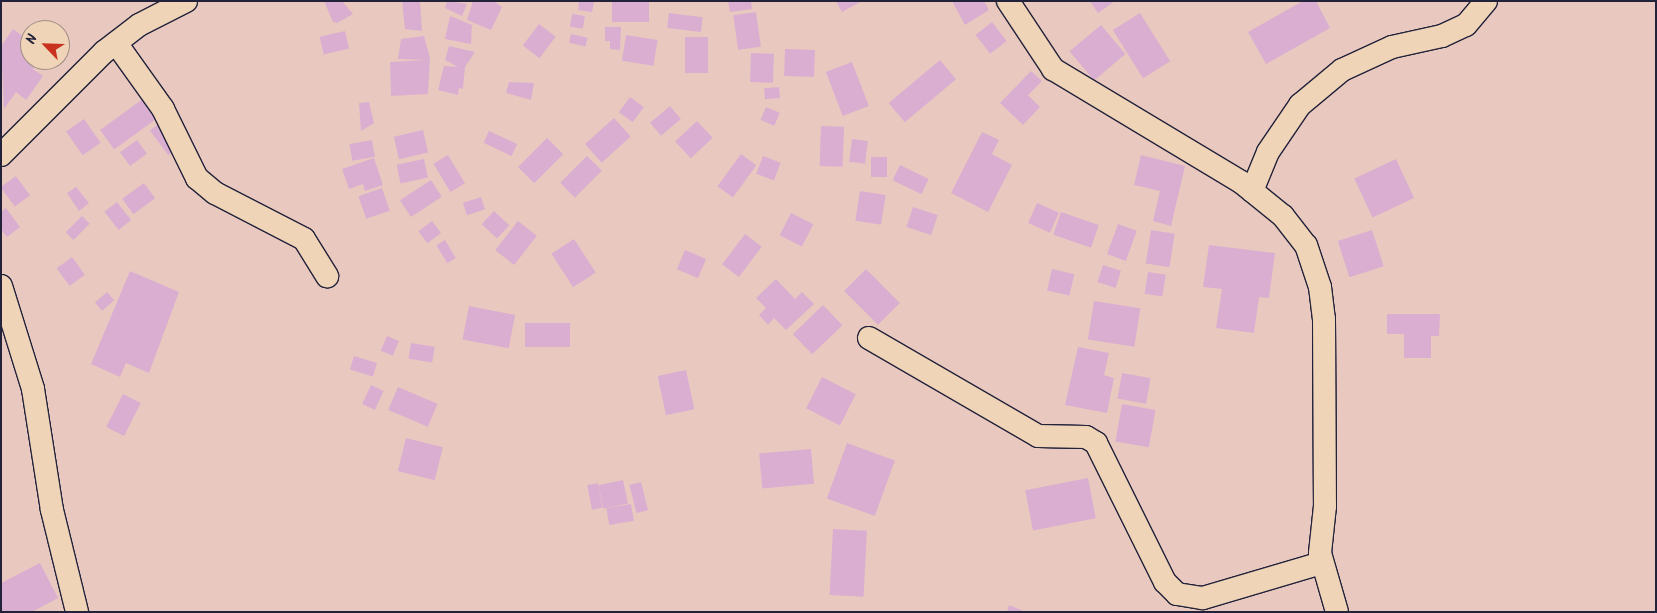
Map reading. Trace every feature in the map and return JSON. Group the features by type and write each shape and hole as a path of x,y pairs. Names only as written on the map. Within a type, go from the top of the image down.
{"street":[{"path":"1,154 73,80 116,43 139,25 186,1"},
{"path":"1008,1 1053,69 1252,191 1283,216 1306,245 1320,287 1326,389 1321,563 1337,612"},
{"path":"1252,191 1268,152 1300,104 1342,70 1392,47 1442,36 1466,25 1486,1"},
{"path":"116,43 162,108 197,178 215,193 304,239 327,276"},
{"path":"1,286 33,389 52,510 77,612"},
{"path":"869,338 1038,436 1086,437 1096,443 1165,582 1177,594 1203,598 1321,563"}],"building":[{"path":"324,1 342,1 353,14 337,23 333,22"},
{"path":"402,1 420,1 422,31 405,29"},
{"path":"447,1 467,4 462,16 445,8"},
{"path":"473,1 495,2 502,7 491,30 467,20"},
{"path":"579,1 594,1 592,12 578,10"},
{"path":"612,1 649,1 649,22 612,22"},
{"path":"728,1 751,1 752,9 730,12"},
{"path":"836,1 862,1 842,12"},
{"path":"952,1 984,1 989,10 965,25"},
{"path":"1090,1 1115,1 1098,13"},
{"path":"1303,1 1316,1 1330,28 1266,64 1248,32"},
{"path":"756,12 761,47 738,50 733,15"},
{"path":"669,13 703,17 701,32 667,28"},
{"path":"1140,13 1170,61 1143,78 1113,30"},
{"path":"572,14 585,16 583,29 570,27"},
{"path":"450,16 472,25 471,44 445,39"},
{"path":"992,22 1007,41 990,54 975,35"},
{"path":"539,24 556,37 540,58 523,46"},
{"path":"1101,25 1125,54 1094,80 1070,51"},
{"path":"605,27 621,27 620,50 610,49 610,41 605,41"},
{"path":"13,29 20,34 20,70 34,70 43,76 26,100 16,92 4,109 1,46"},
{"path":"345,31 349,49 324,54 320,37"},
{"path":"571,34 588,38 586,47 569,43"},
{"path":"626,35 658,40 654,66 622,61"},
{"path":"424,36 430,58 428,94 391,96 390,62 427,60 398,59 401,39"},
{"path":"685,37 708,37 708,73 685,73"},
{"path":"449,46 475,52 465,67 463,89 459,88 458,95 438,90 444,66 458,67 445,60"},
{"path":"785,49 815,50 814,77 784,76"},
{"path":"751,53 774,54 773,83 750,82"},
{"path":"940,60 956,79 905,122 889,103"},
{"path":"852,62 869,106 843,116 826,72"},
{"path":"1031,71 1042,81 1028,95 1040,107 1023,125 1000,103"},
{"path":"509,82 534,83 531,100 506,93"},
{"path":"779,87 780,98 765,99 764,88"},
{"path":"147,96 161,115 114,150 100,130"},
{"path":"630,97 644,107 633,122 619,112"},
{"path":"369,102 374,123 361,131 359,103"},
{"path":"670,106 681,119 661,136 650,123"},
{"path":"766,107 780,113 774,126 761,120"},
{"path":"614,118 631,137 602,163 585,144"},
{"path":"84,119 101,143 83,155 66,132"},
{"path":"697,121 713,138 691,158 675,141"},
{"path":"161,122 180,147 168,155 150,130"},
{"path":"821,126 844,127 843,167 820,166"},
{"path":"423,130 428,152 399,159 394,137"},
{"path":"489,131 517,144 512,156 484,143"},
{"path":"982,132 999,140 992,154 1012,165 988,212 951,193"},
{"path":"547,138 563,154 534,183 518,167"},
{"path":"852,139 868,141 865,164 849,162"},
{"path":"137,140 147,154 130,166 120,152"},
{"path":"372,140 375,157 352,161 349,144"},
{"path":"741,154 756,165 733,198 717,186"},
{"path":"448,155 465,183 450,192 433,164"},
{"path":"1141,155 1185,166 1171,226 1153,221 1160,191 1134,185"},
{"path":"587,156 602,171 575,198 560,183"},
{"path":"763,156 781,163 774,181 756,174"},
{"path":"871,157 887,157 887,177 871,177"},
{"path":"374,158 383,185 365,191 363,184 349,189 342,169"},
{"path":"424,159 428,178 401,183 397,165"},
{"path":"1396,159 1414,198 1372,217 1354,178"},
{"path":"900,165 929,179 921,194 893,180"},
{"path":"16,176 30,195 15,207 1,187"},
{"path":"431,180 442,197 411,217 400,200"},
{"path":"144,183 155,198 133,214 122,199"},
{"path":"76,187 89,203 79,211 67,193"},
{"path":"382,188 390,211 366,219 358,196"},
{"path":"860,191 886,195 881,225 855,221"},
{"path":"481,197 485,209 467,215 463,203"},
{"path":"117,202 131,220 119,230 104,212"},
{"path":"1037,203 1059,213 1050,233 1028,223"},
{"path":"913,207 938,215 931,235 907,227"},
{"path":"6,208 20,227 7,237 1,229 1,212"},
{"path":"494,211 509,225 497,238 482,224"},
{"path":"1061,212 1099,225 1091,248 1053,235"},
{"path":"791,213 813,224 802,247 780,235"},
{"path":"82,216 90,224 74,240 66,232"},
{"path":"432,221 441,233 427,243 418,231"},
{"path":"518,221 537,236 514,265 495,250"},
{"path":"1118,224 1137,231 1126,261 1107,254"},
{"path":"1151,230 1175,234 1169,267 1146,264"},
{"path":"1372,230 1384,266 1350,277 1338,241"},
{"path":"745,234 762,247 739,277 722,264"},
{"path":"574,239 596,273 573,287 551,254"},
{"path":"445,240 456,258 447,263 436,245"},
{"path":"1209,245 1275,253 1269,298 1259,297 1254,333 1216,328 1222,289 1203,287"},
{"path":"685,250 706,259 698,278 677,269"},
{"path":"72,257 85,275 70,286 57,268"},
{"path":"1103,265 1121,271 1116,288 1097,282"},
{"path":"866,269 900,303 878,325 844,291"},
{"path":"1052,269 1074,274 1069,296 1047,290"},
{"path":"130,271 179,292 149,373 126,363 120,377 91,364"},
{"path":"1148,272 1166,275 1162,297 1145,294"},
{"path":"776,279 795,299 802,292 814,304 786,330 774,318 768,325 759,315 766,308 756,298"},
{"path":"107,292 114,300 102,311 95,302"},
{"path":"1094,301 1140,308 1134,347 1088,340"},
{"path":"823,305 842,325 812,354 793,334"},
{"path":"469,306 515,315 509,348 463,339"},
{"path":"1387,314 1440,314 1439,336 1431,336 1431,358 1404,358 1404,334 1387,334"},
{"path":"525,323 570,323 570,347 525,347"},
{"path":"387,336 399,341 393,356 381,351"},
{"path":"411,343 435,347 432,363 408,359"},
{"path":"1078,347 1109,353 1104,375 1114,378 1107,413 1065,405"},
{"path":"354,356 377,363 373,376 350,369"},
{"path":"686,370 694,409 666,415 658,376"},
{"path":"1122,373 1151,378 1146,404 1117,399"},
{"path":"822,377 856,394 840,425 806,408"},
{"path":"371,385 384,391 375,410 362,404"},
{"path":"398,387 438,404 428,427 388,410"},
{"path":"123,394 141,403 124,436 106,427"},
{"path":"1122,404 1155,410 1149,447 1115,441"},
{"path":"406,438 443,447 435,480 398,471"},
{"path":"847,443 895,460 875,516 827,498"},
{"path":"811,449 814,484 762,488 759,454"},
{"path":"1088,478 1096,518 1033,530 1025,490"},
{"path":"623,480 628,503 604,509 599,485"},
{"path":"641,482 648,510 636,513 629,485"},
{"path":"598,483 603,508 592,510 587,485"},
{"path":"631,504 634,521 609,525 606,508"},
{"path":"833,529 867,531 863,597 830,595"},
{"path":"40,563 58,598 32,612 1,612 1,583"},
{"path":"1009,605 1026,612 1007,612"}]}
